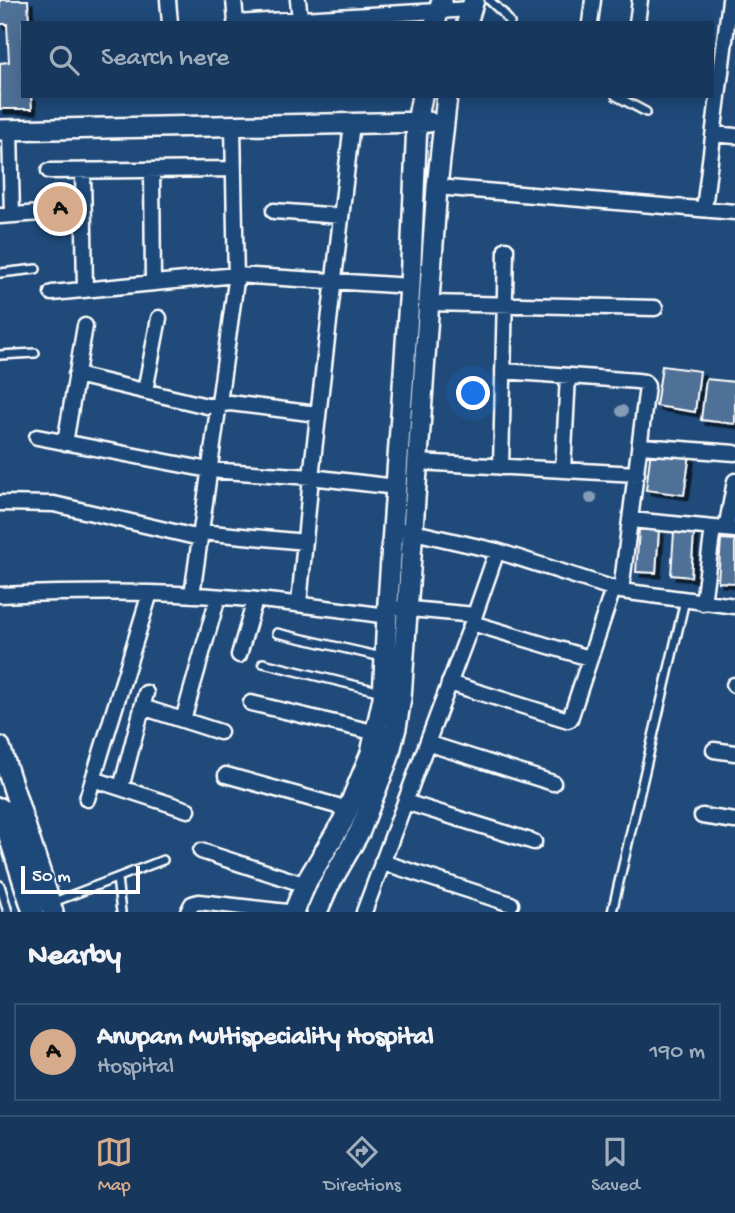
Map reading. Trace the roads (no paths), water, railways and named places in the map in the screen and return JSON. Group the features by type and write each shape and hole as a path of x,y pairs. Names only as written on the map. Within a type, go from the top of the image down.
{"street":[{"path":"168,0 170,21"},
{"path":"234,0 236,21"},
{"path":"298,0 300,19"},
{"path":"590,21 593,0"},
{"path":"638,21 640,0"},
{"path":"704,209 730,0"},
{"path":"268,21 300,19 366,8 439,11 475,8"},
{"path":"403,529 396,487 410,286 417,122 422,98"},
{"path":"294,912 306,885 343,821 377,733 403,529 417,462 437,187 447,98"},
{"path":"41,213 6,216 5,130 443,121"},
{"path":"299,604 310,477 352,123"},
{"path":"192,595 236,275 233,126"},
{"path":"714,134 735,136"},
{"path":"49,171 234,169"},
{"path":"152,170 153,284"},
{"path":"83,171 85,290"},
{"path":"437,187 735,212"},
{"path":"274,211 340,216"},
{"path":"411,243 433,244"},
{"path":"501,467 506,249"},
{"path":"52,293 236,275 410,286"},
{"path":"429,303 655,308"},
{"path":"145,391 159,318"},
{"path":"65,443 85,326"},
{"path":"449,683 570,719 617,590 631,520 648,392 644,382 503,371"},
{"path":"76,375 206,406 230,402 317,414"},
{"path":"563,470 568,376"},
{"path":"37,437 209,470 310,477 396,487"},
{"path":"641,446 735,453"},
{"path":"417,462 637,474"},
{"path":"703,603 725,529 735,481"},
{"path":"0,503 54,504 200,535 305,542"},
{"path":"631,520 725,529"},
{"path":"403,529 497,551 617,590 735,606"},
{"path":"364,912 497,551"},
{"path":"1,590 192,595 394,610 473,619 590,659"},
{"path":"87,799 150,593"},
{"path":"183,720 218,597"},
{"path":"239,655 255,600"},
{"path":"317,912 360,831 388,758 396,728 401,698 394,610"},
{"path":"121,788 144,700 183,720 220,732"},
{"path":"251,703 377,733"},
{"path":"427,743 552,783"},
{"path":"0,747 46,909"},
{"path":"714,750 735,753"},
{"path":"226,775 348,808"},
{"path":"93,779 188,810"},
{"path":"405,802 534,842"},
{"path":"0,808 46,909"},
{"path":"702,816 735,821"},
{"path":"201,851 306,885"},
{"path":"383,862 511,904"},
{"path":"188,912 192,904 199,902 287,912"}],"lane":[{"path":"475,8 503,13 509,21"},
{"path":"620,98 646,113"},
{"path":"0,273 36,269"},
{"path":"0,355 35,353"},
{"path":"612,912 685,600"},
{"path":"277,632 386,658"},
{"path":"263,663 384,692"},
{"path":"46,909 163,860"},
{"path":"117,878 121,912"},
{"path":"0,885 8,912"}],"place":[{"name":"Anupam Multispeciality Hospital","path":"60,209"}]}
